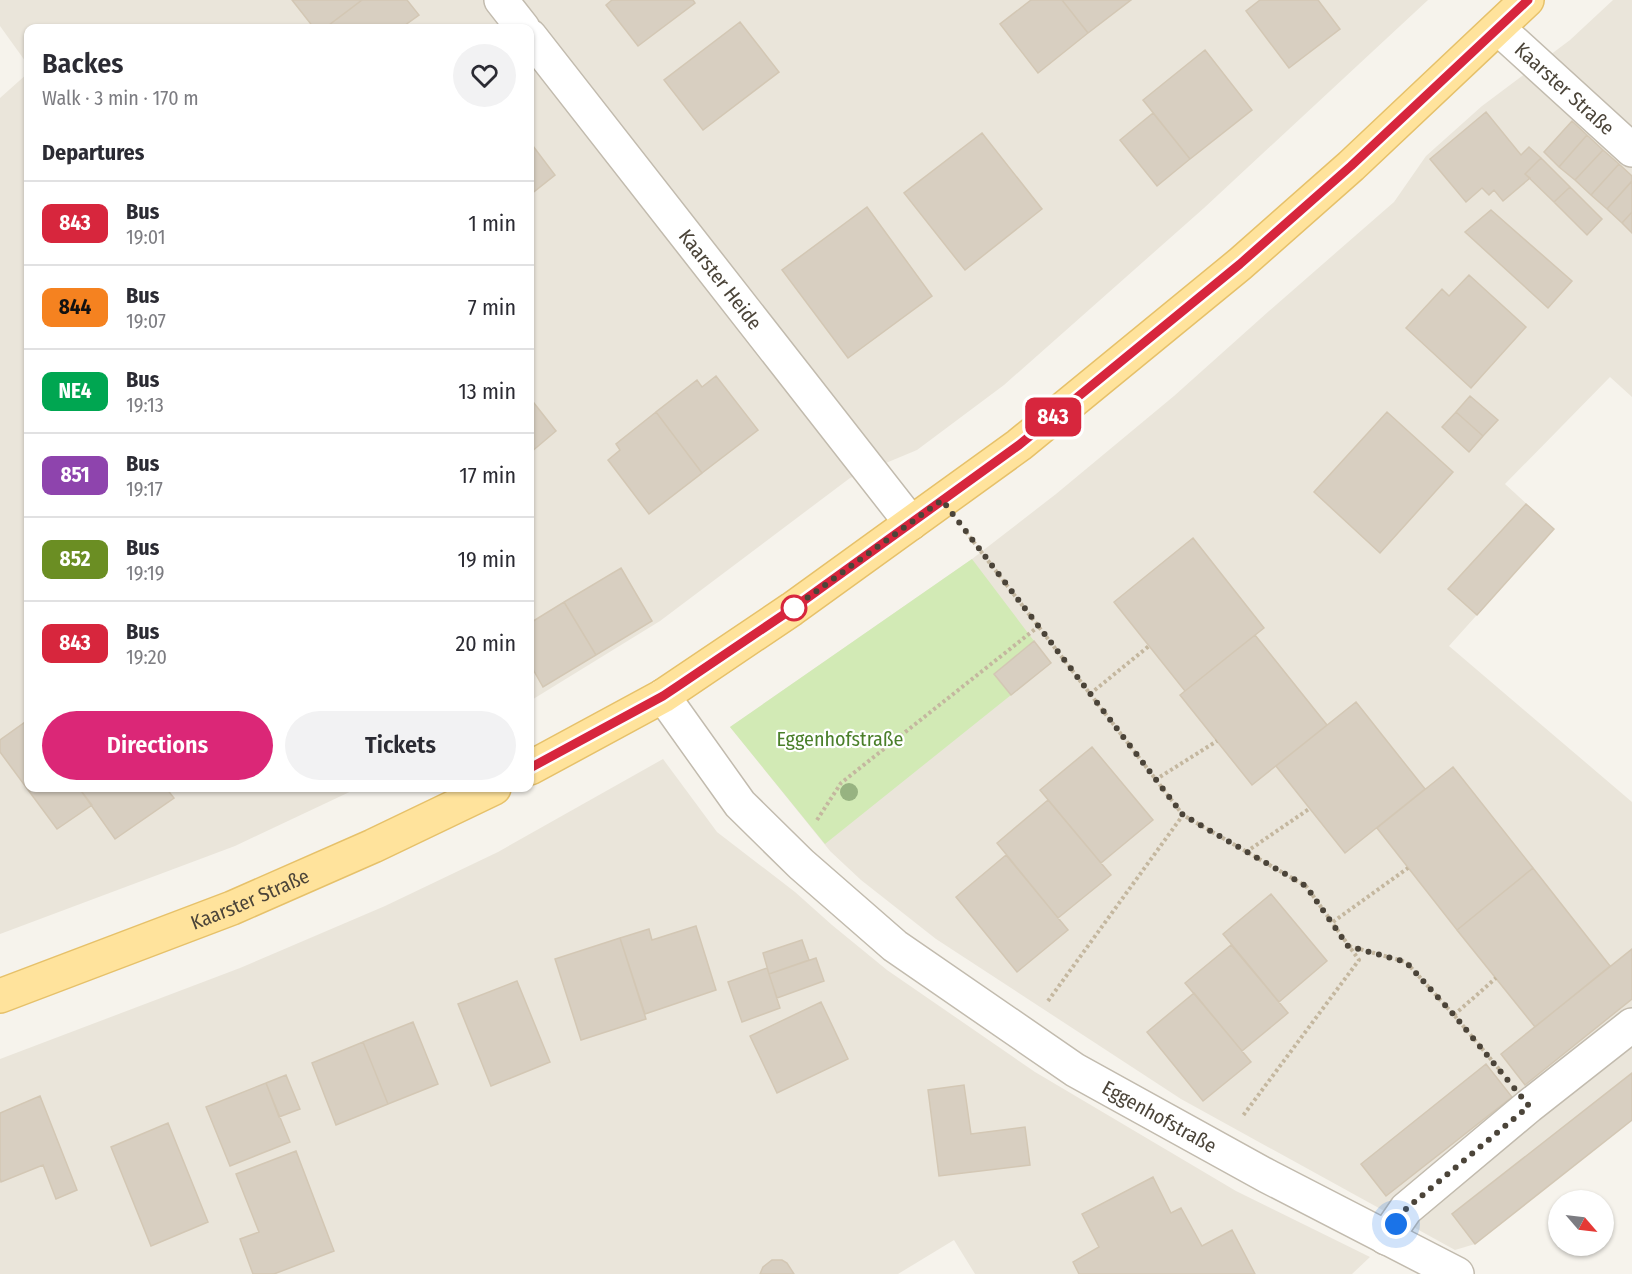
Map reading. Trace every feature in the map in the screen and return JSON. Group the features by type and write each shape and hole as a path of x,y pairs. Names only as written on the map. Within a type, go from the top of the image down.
{"main road":[{"name":"Kaarster Straße","path":"534,766 663,696 792,609 1019,445 1240,264 1351,166 1527,0"},
{"name":"Kaarster Straße","path":"0,996 232,908 383,841 486,792"}],"street":[{"path":"501,0 521,24"},
{"name":"Kaarster Straße","path":"1498,28 1632,150"},
{"name":"Kaarster Heide","path":"534,41 911,523"},
{"name":"Eggenhofstraße","path":"663,696 740,804 785,849 895,946 1075,1070 1218,1149 1457,1274"},
{"path":"1386,1238 1406,1209 1529,1106 1632,1025"}],"path":[{"path":"942,500 1183,815 1306,886 1359,960 1218,1149"},
{"path":"785,849 812,827 841,783 1039,626"},
{"path":"1090,694 1149,646"},
{"path":"1155,780 1217,741"},
{"path":"1246,852 1309,809"},
{"path":"1024,1035 1183,815"},
{"path":"1333,922 1408,868"},
{"path":"1348,946 1406,962 1454,1015 1529,1106"},
{"path":"1454,1015 1497,978"}],"shaded area":[{"path":"0,0 1428,0 1204,208 1004,385 917,450 850,478 660,621 534,699 534,24 24,24 24,59 0,26"},
{"path":"1613,0 1632,0 1632,397 1610,377 1505,484 1554,529 1449,646 1632,802 1632,1120 1475,1244 1455,1250 1181,1099 936,939 861,880 830,851 730,727 972,559 1056,494 1174,396 1394,202 1426,156 1482,106 1570,40"},
{"path":"24,77 24,792 350,792 235,846 0,934 0,98"},
{"path":"663,759 717,832 795,892 887,970 1035,1072 1236,1191 1370,1257 1352,1274 975,1274 954,1240 898,1274 0,1274 0,1059 240,968 385,906 498,852"}],"green space":[{"name":"Eggenhofstraße","path":"972,559 1034,641 994,674 1011,695 825,844 730,727"}],"building":[{"path":"292,0 362,0 330,24 311,24"},
{"path":"362,0 407,0 419,15 407,24 330,24"},
{"path":"612,0 693,0 695,3 638,46 606,5"},
{"path":"1031,0 1062,0 1088,33 1038,73 1000,24"},
{"path":"1062,0 1131,0 1088,33"},
{"path":"1260,0 1318,0 1340,29 1289,68 1246,11"},
{"path":"740,22 779,72 703,130 664,80"},
{"path":"1205,50 1252,110 1190,159 1143,100"},
{"path":"1486,112 1521,155 1529,147 1541,158 1525,174 1530,178 1503,201 1494,190 1489,195 1482,188 1466,202 1430,159"},
{"path":"1153,113 1190,159 1157,186 1120,140"},
{"path":"1572,121 1587,135 1559,167 1544,152"},
{"path":"982,133 1042,209 965,270 904,193"},
{"path":"1587,135 1603,150 1575,180 1559,167"},
{"path":"534,147 555,175 534,192"},
{"path":"1603,150 1619,164 1591,195 1575,180"},
{"path":"1541,158 1570,187 1554,202 1525,174"},
{"path":"1619,164 1632,176 1632,181 1607,209 1591,195"},
{"path":"1632,181 1632,212 1622,223 1607,209"},
{"path":"1570,187 1602,219 1587,235 1554,202"},
{"path":"867,207 932,296 848,358 782,270"},
{"path":"1491,210 1572,281 1548,308 1465,232"},
{"path":"1632,212 1632,233 1622,223"},
{"path":"1469,275 1526,327 1471,388 1406,328 1442,289 1449,296"},
{"path":"716,376 758,430 702,473 656,412 697,380 702,387"},
{"path":"1470,396 1498,420 1483,436 1456,412"},
{"path":"534,403 556,431 534,450"},
{"path":"656,412 702,473 649,514 608,460 620,450 616,444"},
{"path":"1387,412 1453,472 1380,553 1314,492"},
{"path":"1456,412 1483,436 1469,452 1442,427"},
{"path":"1526,504 1554,529 1477,615 1448,589"},
{"path":"1193,538 1264,628 1185,691 1114,602"},
{"path":"621,568 652,621 596,655 564,602"},
{"path":"564,602 596,655 543,687 534,671 534,621"},
{"path":"1255,635 1327,725 1252,785 1180,695"},
{"path":"1034,641 1051,663 1011,695 994,674"},
{"path":"1356,702 1425,789 1345,853 1276,766"},
{"path":"24,723 24,784 0,752 0,740"},
{"path":"1092,747 1153,820 1101,863 1040,790"},
{"path":"1453,767 1533,868 1457,930 1377,828"},
{"path":"30,792 82,792 92,805 57,829"},
{"path":"82,792 169,792 174,798 115,839"},
{"path":"1048,800 1111,875 1058,918 997,843"},
{"path":"1006,855 1068,930 1017,972 956,897"},
{"path":"1533,868 1610,966 1535,1027 1457,930"},
{"path":"1271,894 1327,961 1279,1002 1223,934"},
{"path":"696,926 716,990 645,1014 620,938 649,929 652,940"},
{"path":"620,938 646,1019 581,1040 555,959"},
{"path":"802,940 809,960 769,974 763,953"},
{"path":"1231,945 1288,1013 1242,1051 1185,983"},
{"path":"1632,949 1632,999 1525,1085 1501,1054"},
{"path":"816,958 824,981 777,998 769,974"},
{"path":"767,968 780,1008 742,1022 728,982"},
{"path":"517,981 550,1062 491,1086 458,1004"},
{"path":"1194,993 1251,1062 1203,1101 1147,1032"},
{"path":"821,1002 848,1059 777,1093 750,1036"},
{"path":"413,1022 438,1084 388,1104 363,1042"},
{"path":"363,1042 388,1104 336,1125 312,1063"},
{"path":"1486,1064 1512,1097 1386,1196 1361,1164"},
{"path":"1632,1073 1632,1120 1475,1244 1452,1214"},
{"path":"286,1075 300,1109 279,1117 266,1083"},
{"path":"266,1083 290,1142 230,1166 206,1107"},
{"path":"964,1085 971,1134 1025,1127 1030,1165 939,1176 928,1090"},
{"path":"40,1096 77,1190 56,1199 43,1165 1,1182 0,1178 0,1113"},
{"path":"168,1123 208,1222 151,1246 111,1147"},
{"path":"296,1151 334,1251 274,1274 253,1274 240,1239 259,1232 236,1174"},
{"path":"1153,1177 1171,1213 1181,1208 1202,1246 1232,1230 1255,1274 1079,1274 1073,1262 1099,1247 1082,1214"},
{"path":"772,1260 782,1260 787,1263 794,1274 760,1274 763,1267"}],"bus line":[{"name":"843","path":"534,766 663,696 792,609 1019,445 1240,264 1351,166 1528,0"}],"route":[{"path":"794,608 792,609 942,500 1183,815 1306,886 1348,946 1406,962 1454,1015 1529,1106 1406,1209 1396,1224"}]}
